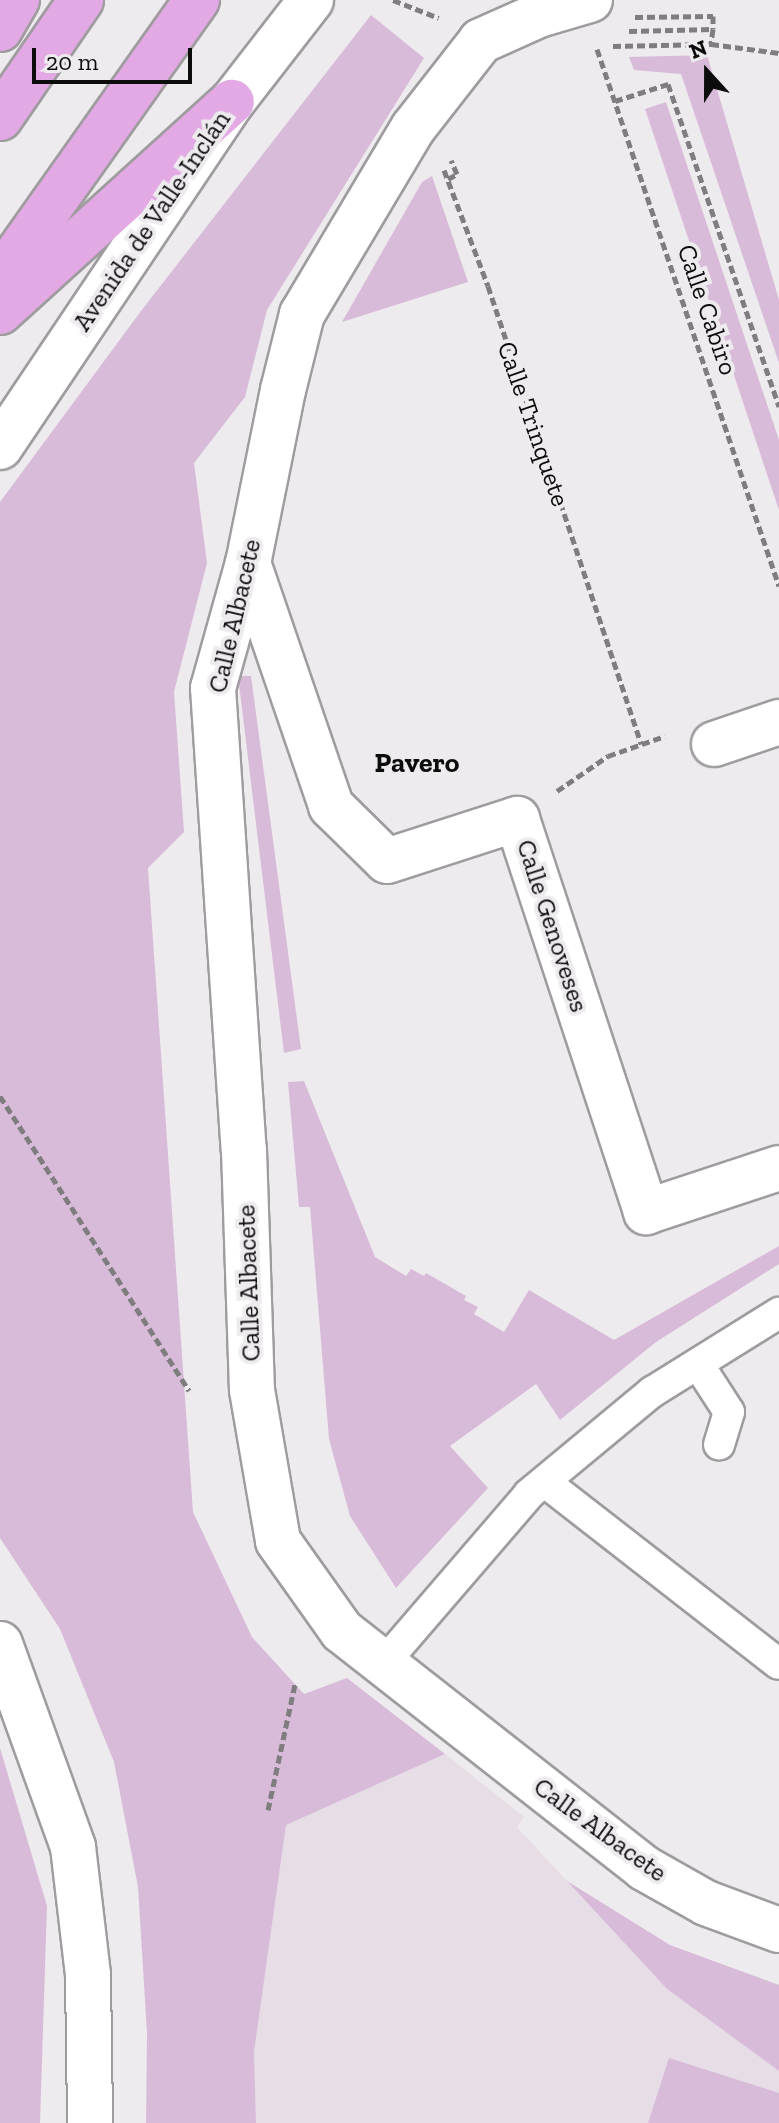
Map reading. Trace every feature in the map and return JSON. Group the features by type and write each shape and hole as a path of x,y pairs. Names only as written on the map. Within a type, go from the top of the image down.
{"main road":[{"path":"0,29 17,0"},
{"path":"0,118 81,0"},
{"path":"0,278 197,0"},
{"path":"0,312 232,102"}],"street":[{"name":"Avenida de Valle-Inclán","path":"0,447 232,102 311,0"},
{"path":"433,145 482,20 539,15 590,0"},
{"name":"Calle Albacete","path":"433,145 302,314 283,390 248,563 213,688 244,1150 252,1390 278,1541 342,1631 644,1868 706,1903 779,1930"},
{"name":"Calle Genoveses","path":"248,563 331,806 387,861 517,819 646,1212 779,1168"},
{"path":"714,744 779,722"},
{"path":"0,1644 73,1847 88,1975 90,2123"}],"lane":[{"path":"383,1664 529,1494 652,1392 779,1313"},
{"path":"698,1364 729,1412 719,1444"},
{"path":"545,1482 779,1664"}],"path":[{"path":"393,0 443,19"},
{"path":"581,50 711,44 779,53"},
{"name":"Calle Cabiro","path":"596,47 779,586"},
{"path":"615,101 668,84 779,406"},
{"path":"433,145 457,174 448,179"},
{"name":"Calle Trinquete","path":"433,145 488,286 641,744"},
{"path":"517,819 608,756 649,741"},
{"path":"0,1096 189,1390"},
{"path":"268,1810 295,1684"}],"shaded area":[{"path":"371,15 424,58 267,310 245,397 194,463 207,563 174,692 184,832 148,868 193,1512 252,1637 304,1694 347,1678 445,1754 286,1825 254,2052 256,2123 146,2123 147,2033 138,1887 114,1762 60,1629 0,1538 0,502 141,311"},
{"path":"707,55 779,300 779,363 681,74 634,70 629,57"},
{"path":"666,102 779,440 779,510 645,109"},
{"path":"432,176 468,282 342,322 422,182"},
{"path":"238,676 251,676 301,1049 284,1053"},
{"path":"304,1081 375,1257 406,1276 411,1269 424,1276 426,1273 466,1296 464,1300 478,1307 474,1314 504,1332 529,1290 614,1340 779,1246 779,1264 656,1342 560,1420 536,1384 450,1446 488,1488 396,1588 350,1516 329,1439 310,1207 299,1207 288,1082"},
{"path":"0,1748 47,1906 40,2123 0,2123"},
{"path":"445,1754 524,1817 517,1827 667,1989 779,2071 779,2123 256,2123 254,2052 286,1825"},
{"path":"567,1881 670,1945 779,1985 779,2071 667,1989"},
{"path":"669,2058 779,2093 779,2123 648,2123"}],"district":[{"name":"Pavero","path":"417,763"}]}
